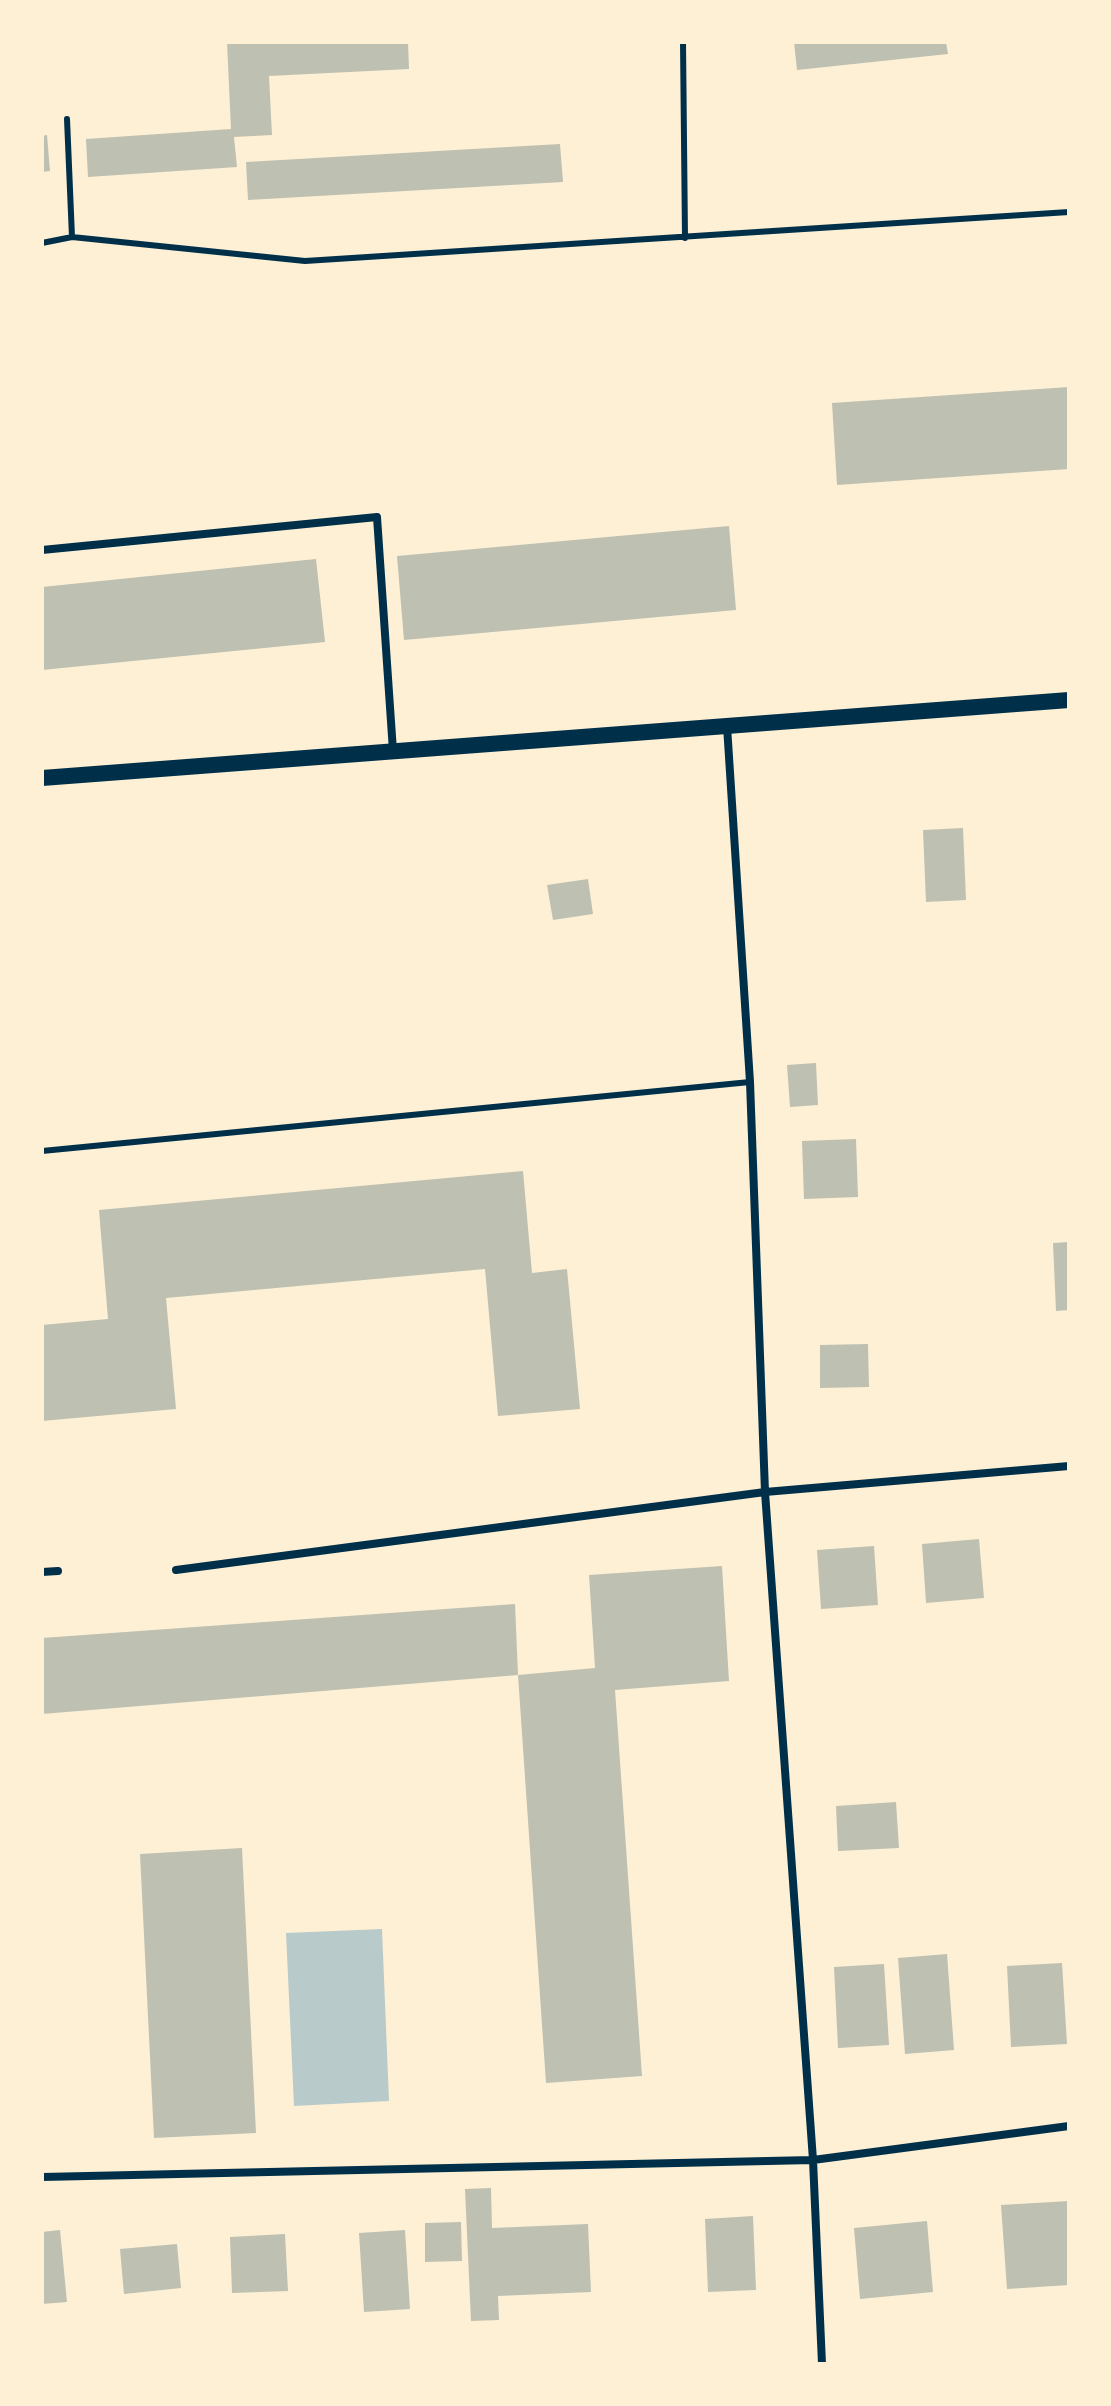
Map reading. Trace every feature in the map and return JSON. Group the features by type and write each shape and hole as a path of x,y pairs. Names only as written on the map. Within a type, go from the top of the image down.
{"main road":[{"path":"42,778 1069,700"}],"street":[{"path":"42,550 377,517 393,751"},
{"path":"727,725 750,1082 765,1492 813,2160 822,2364"},
{"path":"176,1570 765,1492 1069,1466"},
{"path":"42,1572 58,1571"},
{"path":"42,2177 813,2160 1069,2126"}],"lane":[{"path":"683,42 685,238"},
{"path":"67,119 72,237"},
{"path":"42,243 72,237 305,261 1069,212"},
{"path":"42,1151 750,1082"}],"shaded area":[{"path":"382,1929 389,2101 294,2106 286,1933"}],"building":[{"path":"227,42 408,42 409,69 269,76 272,135 234,137 237,167 88,177 86,139 231,129"},
{"path":"794,42 946,42 948,54 797,70"},
{"path":"47,135 50,171 42,172 42,136"},
{"path":"560,144 563,182 248,200 246,162"},
{"path":"1069,387 1069,469 837,485 832,403"},
{"path":"729,526 736,610 404,640 397,556"},
{"path":"316,559 325,642 42,670 42,587"},
{"path":"963,828 966,900 926,902 923,830"},
{"path":"588,879 593,914 553,920 547,885"},
{"path":"816,1063 818,1105 790,1107 787,1065"},
{"path":"856,1139 858,1197 804,1199 802,1141"},
{"path":"523,1171 532,1273 567,1269 580,1409 498,1416 485,1269 166,1298 176,1409 42,1421 42,1325 108,1319 99,1210"},
{"path":"1069,1242 1069,1310 1056,1311 1053,1243"},
{"path":"868,1344 869,1387 820,1388 820,1345"},
{"path":"979,1539 984,1598 926,1603 922,1544"},
{"path":"874,1546 878,1605 821,1609 817,1550"},
{"path":"722,1566 729,1681 615,1690 642,2076 546,2083 518,1675 595,1668 589,1575"},
{"path":"515,1604 518,1675 42,1714 42,1638"},
{"path":"896,1802 899,1848 838,1851 836,1806"},
{"path":"242,1848 256,2133 154,2138 140,1854"},
{"path":"947,1954 954,2050 905,2054 898,1958"},
{"path":"1062,1963 1067,2044 1011,2047 1007,1966"},
{"path":"884,1964 889,2045 838,2048 834,1967"},
{"path":"491,2188 492,2228 588,2224 591,2292 498,2296 499,2320 471,2321 465,2189"},
{"path":"1069,2201 1069,2285 1007,2289 1001,2205"},
{"path":"753,2216 756,2290 708,2292 705,2219"},
{"path":"927,2221 933,2292 860,2299 854,2228"},
{"path":"461,2222 462,2261 425,2262 425,2223"},
{"path":"60,2230 67,2302 42,2304 42,2232"},
{"path":"405,2230 410,2309 364,2312 359,2233"},
{"path":"285,2234 288,2291 232,2293 230,2237"},
{"path":"177,2244 181,2288 124,2294 120,2249"}]}
